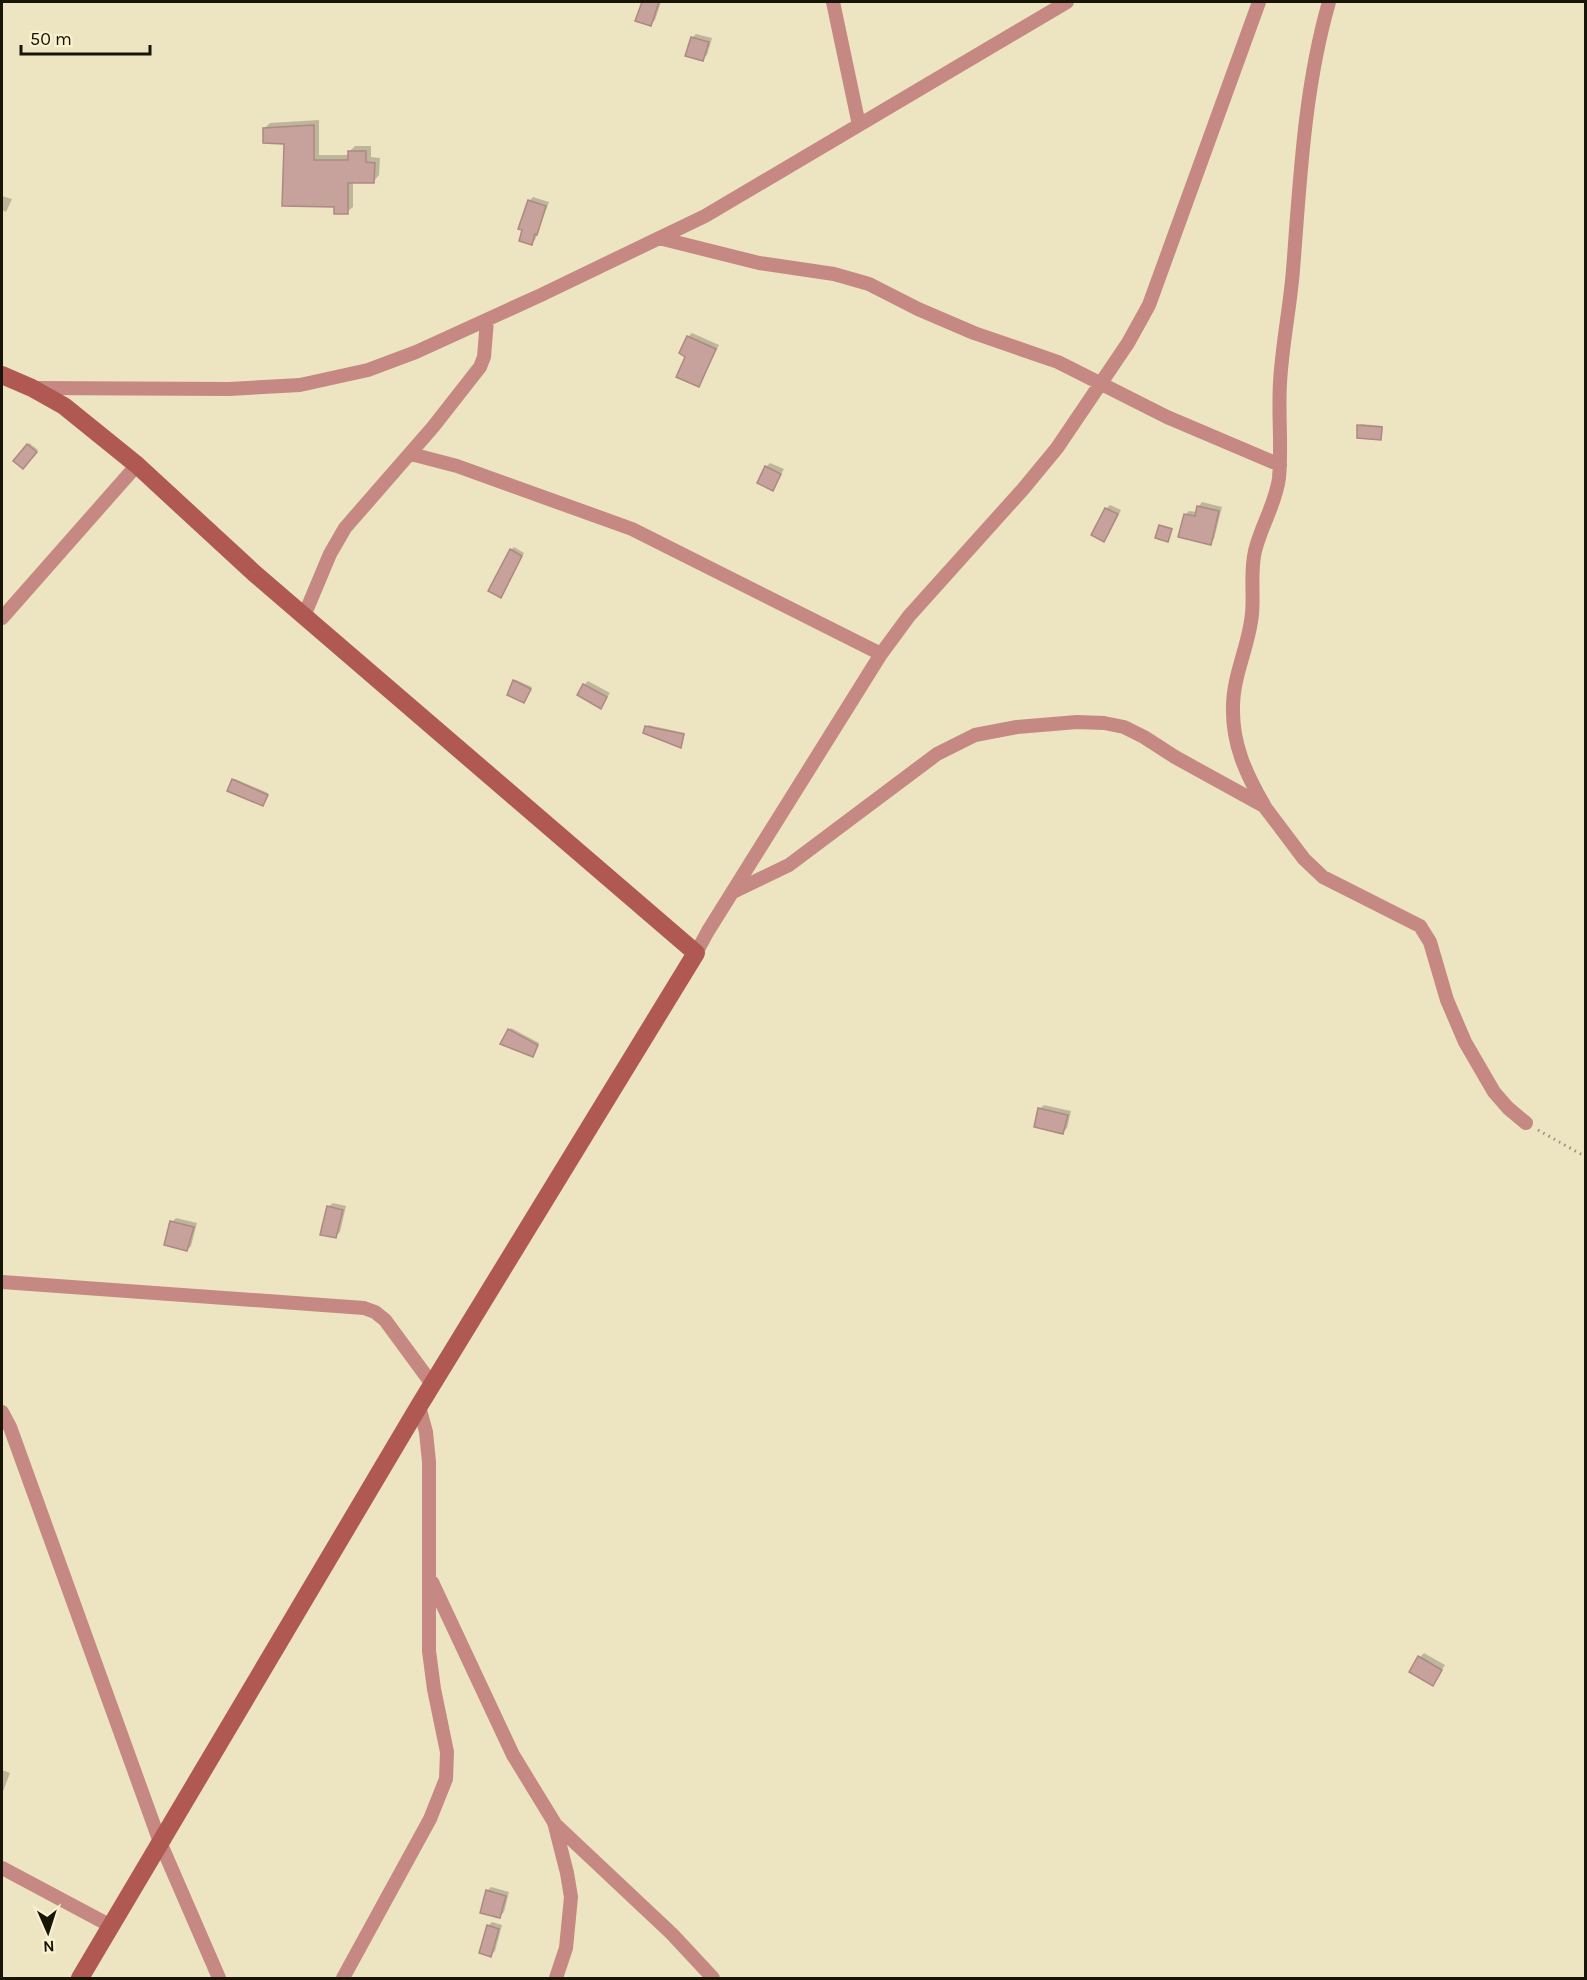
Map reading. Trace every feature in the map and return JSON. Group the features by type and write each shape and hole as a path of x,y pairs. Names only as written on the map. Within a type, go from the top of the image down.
{"street":[{"path":"833,2 859,125"},
{"path":"32,388 229,388 300,385 368,370 416,352 487,320 705,216 1067,2"},
{"path":"80,1978 418,1406 881,654 909,616 1057,448 1128,343 1149,305 1259,2"},
{"path":"1329,2 1319,38 1307,116 1293,274 1282,349 1279,393 1280,465 1275,493 1255,550 1252,573 1252,614 1248,638 1236,677 1233,707 1236,737 1245,772 1264,807 1304,859 1323,877 1420,926 1430,942 1447,1000 1465,1042 1494,1092 1526,1123"},
{"path":"659,238 759,263 834,274 869,284 918,309 974,333 1058,362 1167,417 1280,465"},
{"path":"304,616 340,536 411,454 480,367 484,357 487,320"},
{"path":"2,375 64,406 137,465 304,616 696,954"},
{"path":"411,454 457,466 632,529 881,654"},
{"path":"2,618 137,465"},
{"path":"733,892 789,865 937,754 975,735 1017,727 1077,722 1124,726 1175,758 1264,807"},
{"path":"2,1282 364,1308 375,1312 385,1320 432,1384"},
{"path":"343,1978 430,1819 446,1779 447,1752 429,1652 429,1462 426,1432 418,1406"},
{"path":"2,1412 10,1427 160,1842 219,1978"},
{"path":"429,1578 513,1755 554,1822 672,1934 713,1978"},
{"path":"554,1822 572,1897 566,1948 556,1978"},
{"path":"2,1868 111,1926"}],"path":[{"path":"1526,1123 1586,1158"}],"building":[{"path":"642,2 659,2 651,26 635,21"},
{"path":"691,37 709,42 703,61 685,56"},
{"path":"314,125 314,160 348,160 348,151 366,151 366,162 375,163 374,183 348,183 348,214 334,214 334,207 282,206 284,144 263,143 263,128"},
{"path":"528,200 546,206 532,245 519,241 522,230 518,229"},
{"path":"687,336 716,349 699,387 676,377 685,357 679,353"},
{"path":"1357,425 1382,427 1381,440 1357,438"},
{"path":"27,444 37,452 23,469 13,461"},
{"path":"765,466 781,474 773,491 757,483"},
{"path":"1197,506 1219,511 1211,545 1178,537 1184,514 1195,516"},
{"path":"1105,508 1118,514 1104,542 1091,535"},
{"path":"1159,525 1172,529 1168,542 1155,538"},
{"path":"510,549 522,556 501,598 488,591"},
{"path":"513,680 531,689 524,703 507,695"},
{"path":"583,684 607,697 601,709 577,695"},
{"path":"645,726 684,734 681,748 643,733"},
{"path":"232,779 268,795 263,806 227,791"},
{"path":"508,1029 538,1045 533,1057 500,1044"},
{"path":"1038,1108 1068,1115 1063,1134 1034,1127"},
{"path":"327,1206 343,1210 336,1238 320,1235"},
{"path":"170,1221 194,1227 187,1251 164,1245"},
{"path":"1418,1656 1442,1670 1433,1686 1409,1672"},
{"path":"486,1890 506,1896 500,1918 480,1913"},
{"path":"487,1925 499,1929 491,1957 479,1953"}]}
